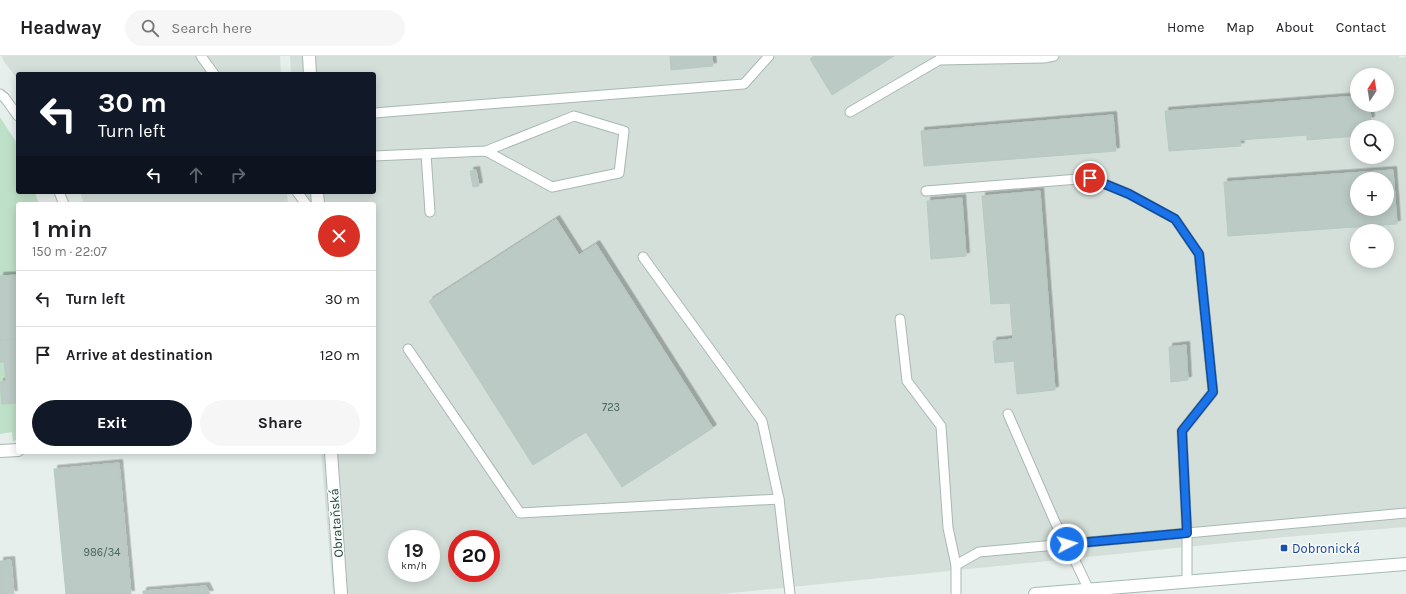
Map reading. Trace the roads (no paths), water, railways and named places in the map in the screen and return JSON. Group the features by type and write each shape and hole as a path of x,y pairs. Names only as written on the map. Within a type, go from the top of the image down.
{"street":[{"path":"308,56 310,72"},
{"path":"0,451 16,450"},
{"name":"Obrataňská","path":"331,454 341,594"},
{"path":"1035,594 1406,564"}],"lane":[{"path":"201,56 213,72"},
{"path":"376,113 744,84 770,56"},
{"path":"850,112 939,60 1044,58 1054,56"},
{"path":"0,94 16,113"},
{"path":"376,156 486,151 574,116 624,131 619,173 552,187 486,151"},
{"path":"426,154 430,212"},
{"path":"926,191 1090,178 1129,194 1175,219 1199,254 1213,392 1182,431 1187,533 1187,582"},
{"path":"642,257 762,421 779,499 790,594"},
{"path":"900,319 907,381 941,426 948,528 956,565 956,594"},
{"path":"408,349 520,514 779,499"},
{"path":"1008,414 1055,522 1089,590"},
{"path":"956,565 979,552 1406,513"}],"place":[{"name":"Dobronická","path":"1284,548"}]}
